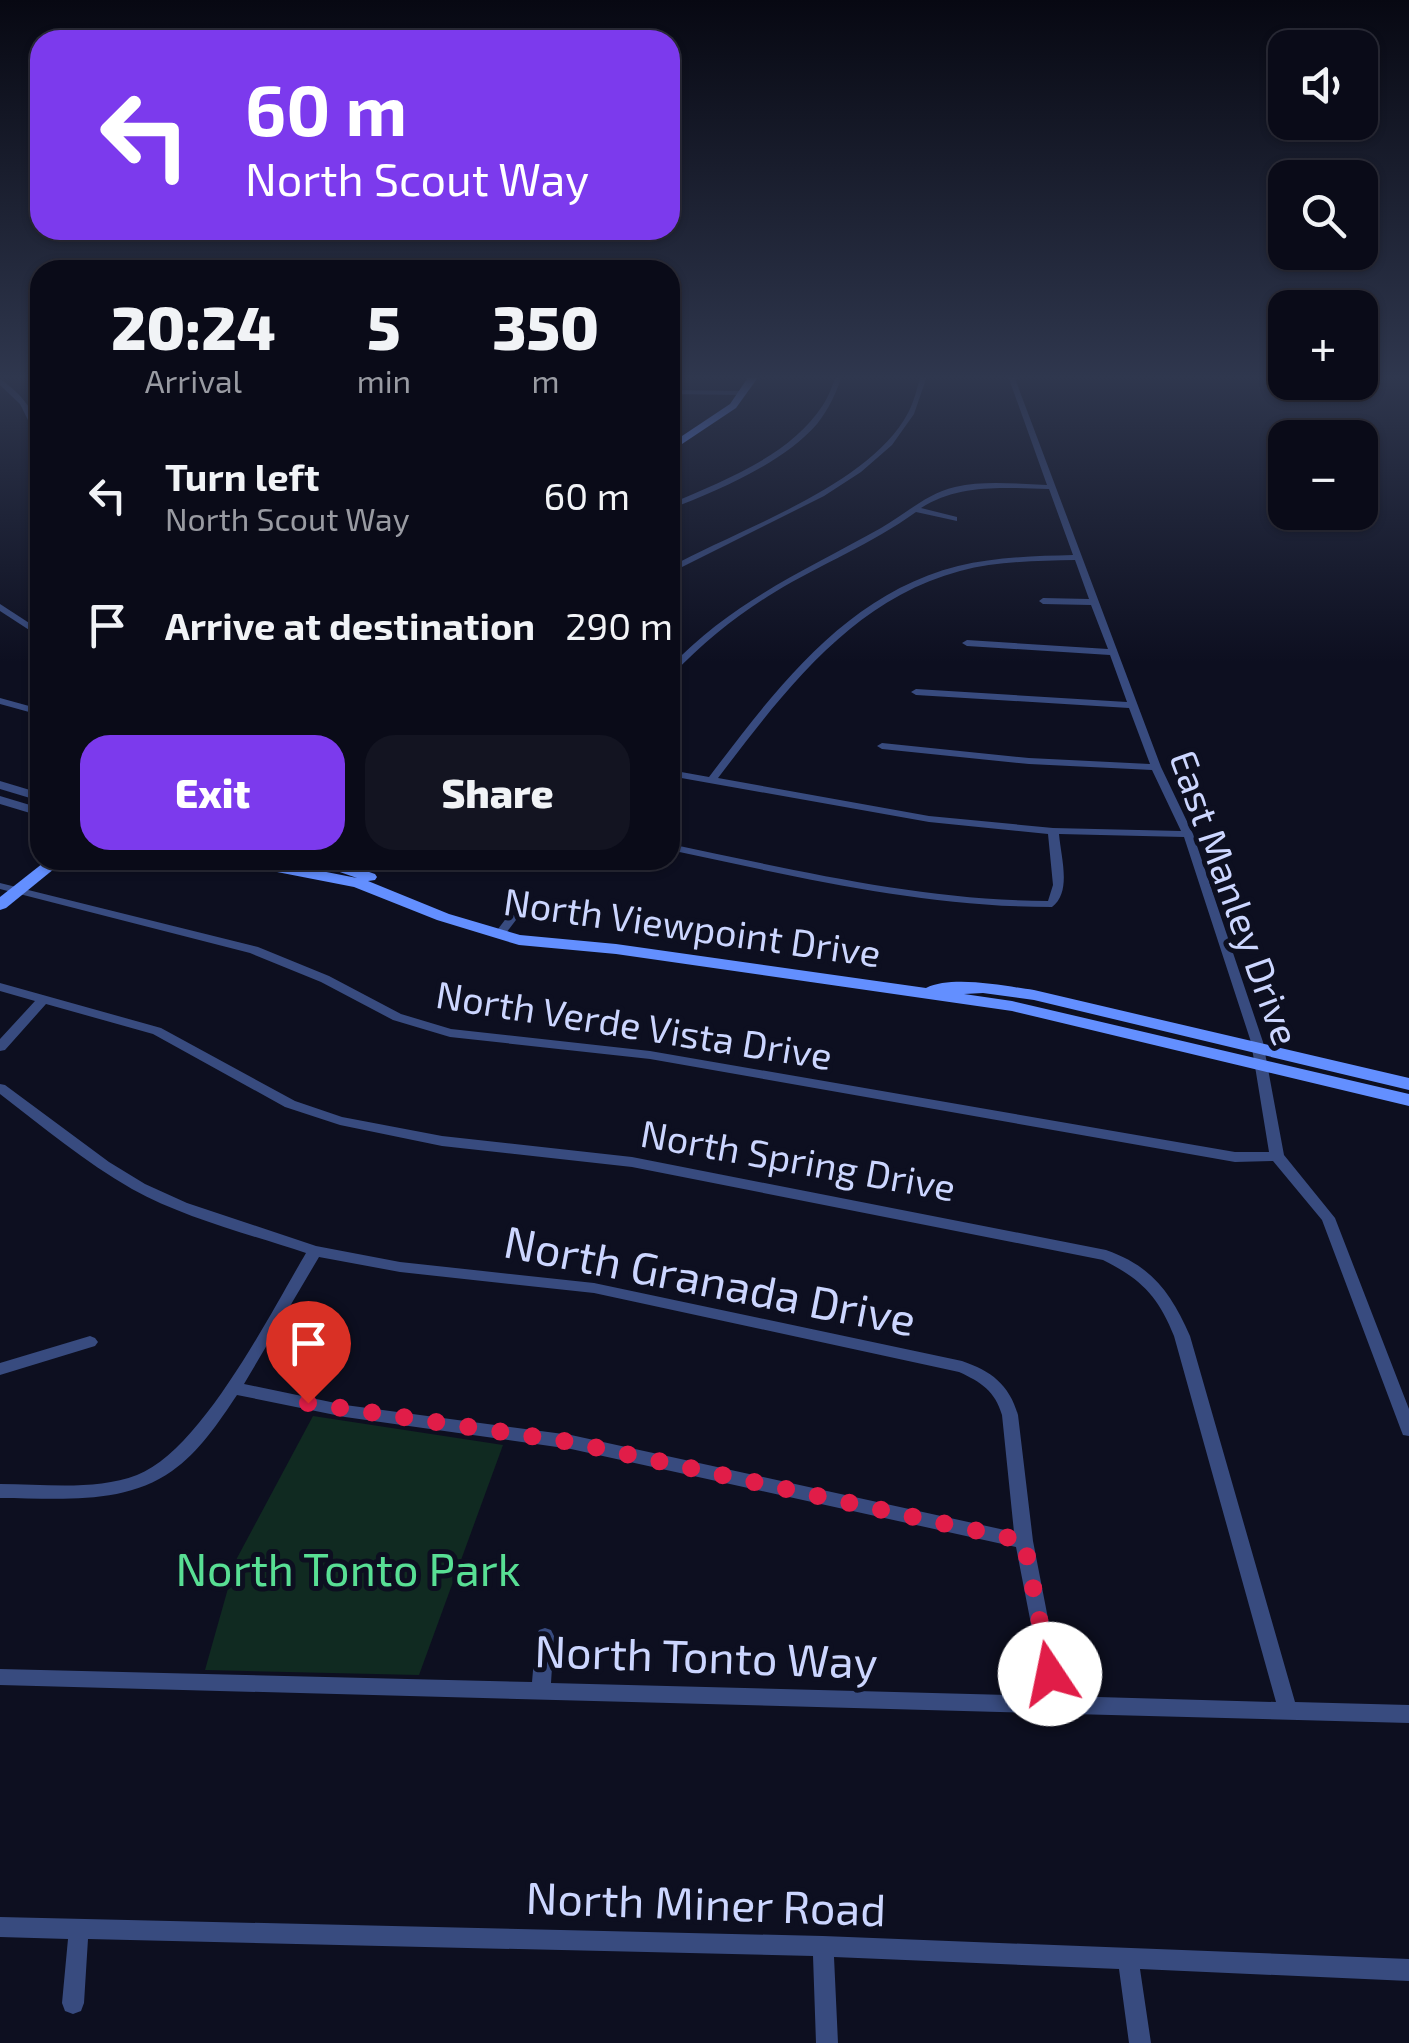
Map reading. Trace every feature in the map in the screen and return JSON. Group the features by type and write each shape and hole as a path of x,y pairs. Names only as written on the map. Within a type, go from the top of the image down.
{"main road":[{"path":"0,904 44,870"},
{"name":"North Viewpoint Drive","path":"297,870 326,875 499,936 1075,1017 1409,1084"},
{"name":"North Viewpoint Drive","path":"351,870 366,875 402,900"},
{"name":"North Viewpoint Drive","path":"1261,1055 1409,1100"}],"street":[{"path":"680,502 745,471"},
{"path":"680,565 784,513 854,471"},
{"name":"East Manley Drive","path":"1044,471 1156,768 1188,834 1261,1055 1267,1115 1277,1156 1328,1218 1409,1430"},
{"path":"680,663 724,621 767,590 956,489 1050,487"},
{"path":"914,509 954,519"},
{"path":"711,780 788,680 857,618 922,582 954,570 992,562 1078,557"},
{"path":"1043,602 1095,602"},
{"path":"0,606 30,627"},
{"path":"967,643 1113,652"},
{"path":"916,692 1134,706"},
{"path":"0,701 30,709"},
{"path":"882,746 1028,762 1156,768"},
{"path":"680,775 880,812 1052,831 1188,834"},
{"path":"0,784 30,794"},
{"path":"0,800 30,809"},
{"path":"680,849 1017,906 1052,904 1059,885 1052,831"},
{"name":"North Verde Vista Drive","path":"0,886 254,950 325,978 398,1017 450,1033 650,1055 1236,1157 1277,1156"},
{"path":"499,936 521,906"},
{"name":"North Spring Drive","path":"0,987 157,1030 290,1104 340,1121 442,1141 632,1162 898,1211 1106,1255 1135,1268 1166,1295 1182,1336 1288,1710"},
{"path":"0,1047 43,999"},
{"name":"North Granada Drive","path":"0,1088 140,1187 182,1206 315,1251 400,1268 594,1288 962,1366 992,1379 1005,1394 1024,1541 1056,1706"},
{"path":"0,1491 117,1487 149,1478 173,1462 232,1388 315,1251"},
{"path":"0,1370 90,1342"},
{"path":"232,1388 346,1411 571,1442 1024,1541"},
{"path":"541,1688 545,1636"},
{"name":"North Tonto Way","path":"0,1677 541,1688 1409,1714"},
{"name":"North Miner Road","path":"0,1927 823,1946 1409,1970"},
{"path":"73,2003 80,1928"},
{"path":"823,1946 827,2043"},
{"path":"1128,1958 1140,2043"}],"green space":[{"name":"North Tonto Park","path":"313,1416 503,1445 419,1675 205,1670 236,1560"}],"route":[{"path":"308,1403 571,1442 1024,1541 1050,1674"}]}
